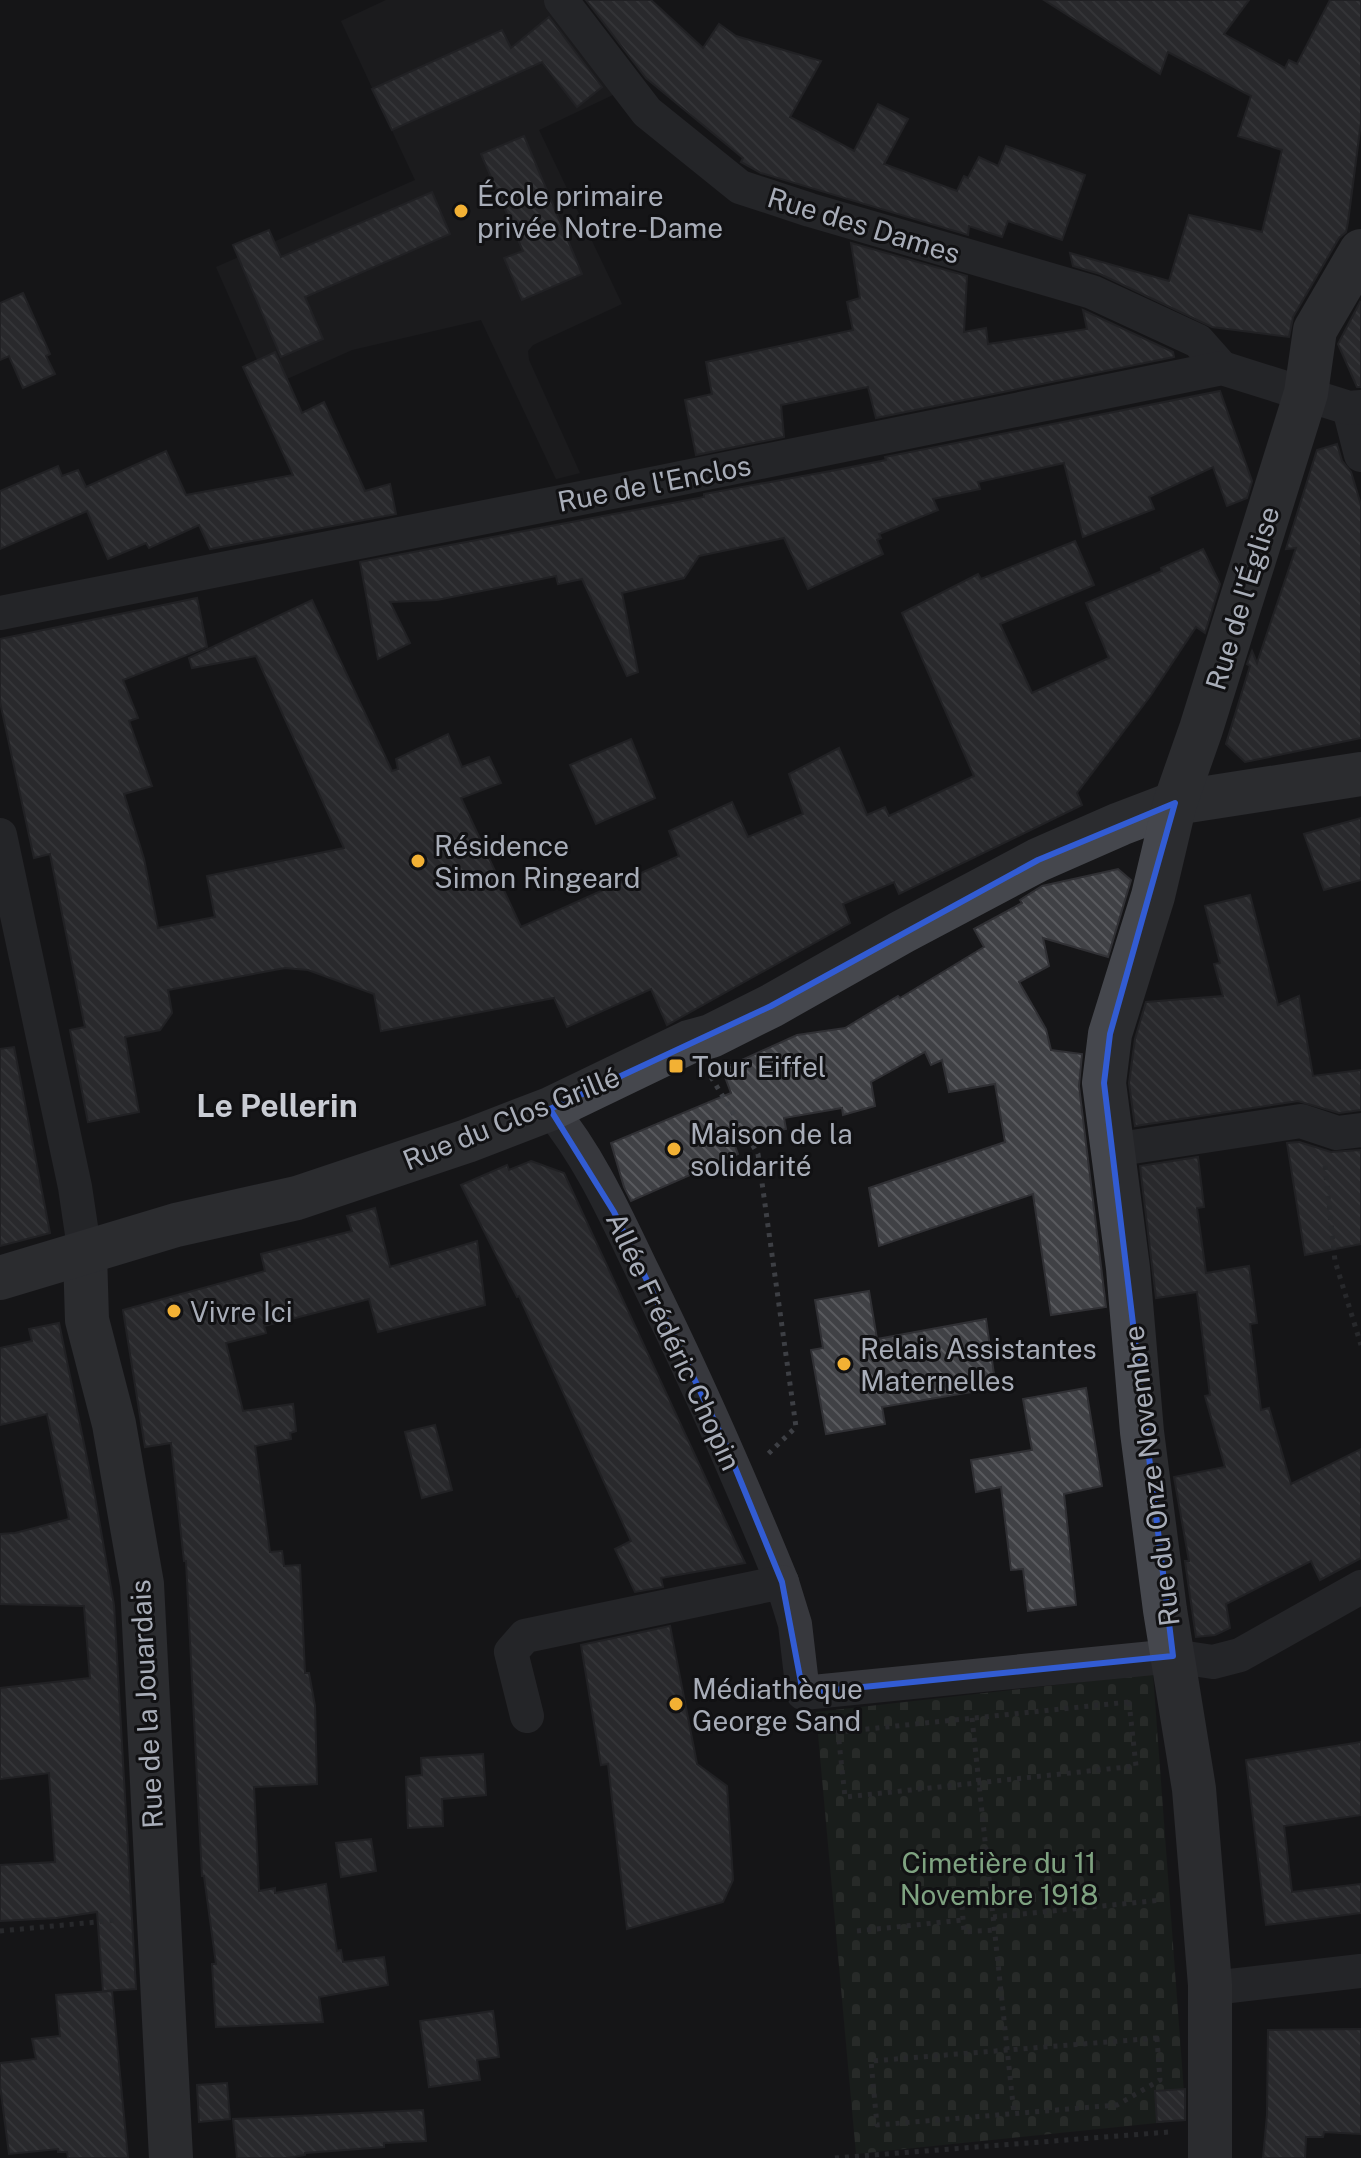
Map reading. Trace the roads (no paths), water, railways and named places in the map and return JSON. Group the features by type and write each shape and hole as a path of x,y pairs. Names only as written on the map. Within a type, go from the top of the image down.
{"main road":[{"name":"Rue de l'Église","path":"1175,803 1306,393 1315,330 1361,251"},
{"name":"Rue du Clos Grillé","path":"0,1278 176,1225 297,1198 467,1141 550,1109 771,1006 1038,860 1175,803 1361,774"},
{"name":"Rue du Onze Novembre","path":"1175,803 1153,896 1110,1034 1104,1083 1128,1268 1142,1432 1194,1789 1210,1985 1210,2143"},
{"name":"Rue de la Jouardais","path":"85,1254 87,1320 114,1424 142,1584 171,2158"}],"street":[{"name":"Rue des Dames","path":"561,0 647,112 740,187 1092,292 1198,341 1222,368"},
{"path":"1222,368 1355,408 1361,455"},
{"name":"Rue de l'Enclos","path":"0,613 1222,368"},
{"path":"0,835 75,1187 85,1254"},
{"name":"Allée Frédéric Chopin","path":"550,1109 570,1134 614,1212 679,1343 740,1480 782,1582 795,1624 803,1693 1173,1656"},
{"path":"1113,1150 1301,1121 1337,1133 1361,1130"},
{"path":"527,1716 511,1652 525,1636 782,1582"},
{"path":"1173,1656 1213,1662 1240,1655 1361,1587"},
{"path":"1210,1985 1230,1986 1361,1971"}],"place":[{"name":"École primaire privée Notre-Dame","path":"461,211"},
{"name":"Résidence Simon Ringeard","path":"418,861"},
{"name":"Tour Eiffel","path":"676,1066"},
{"name":"Maison de la solidarité","path":"674,1149"},
{"name":"Vivre Ici","path":"174,1311"},
{"name":"Relais Assistantes Maternelles","path":"844,1364"},
{"name":"Médiathèque George Sand","path":"676,1704"}],"district":[{"name":"Le Pellerin","path":"277,1105"}],"park label":[{"name":"Cimetière du 11 Novembre 1918","path":"999,1878"}]}
